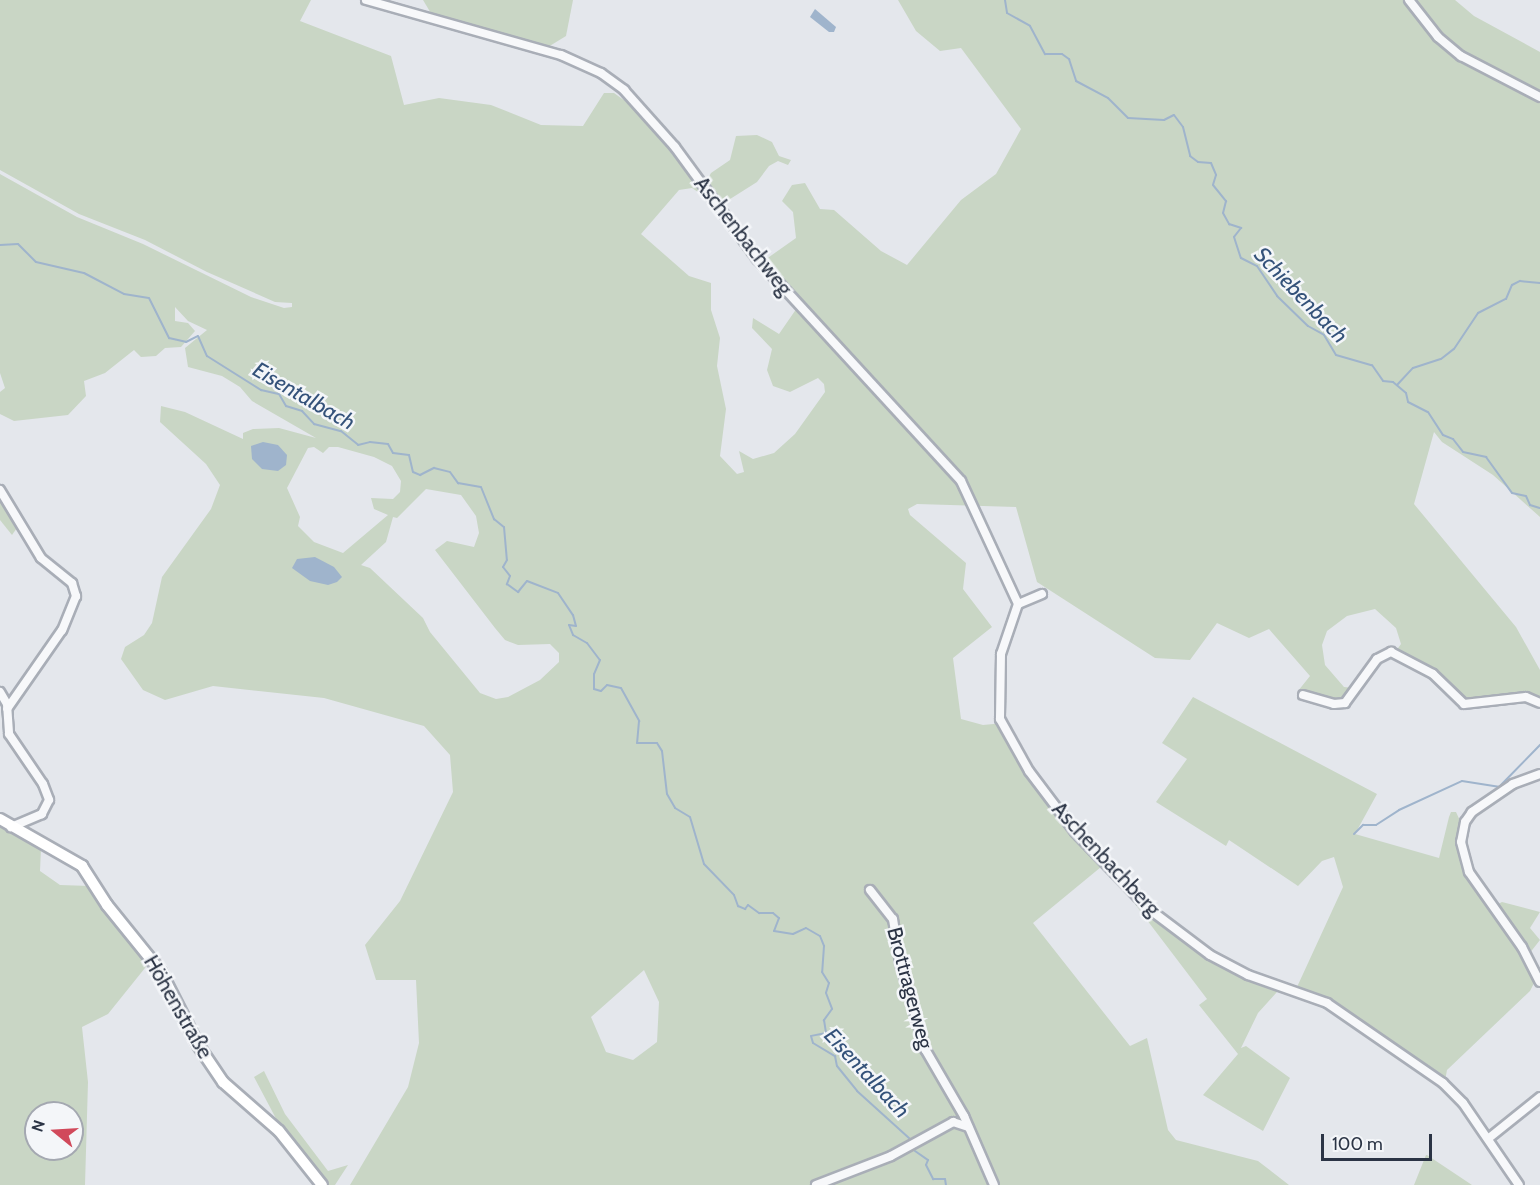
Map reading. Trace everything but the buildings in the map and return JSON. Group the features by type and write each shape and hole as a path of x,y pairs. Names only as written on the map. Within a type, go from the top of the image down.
{"street":[{"name":"Aschenbachweg","path":"366,0 561,55 602,73 624,90 675,147 757,259 961,481 1018,604"},
{"path":"1409,0 1438,37 1461,57 1540,96"},
{"path":"0,490 40,558 72,583 76,596 62,630 7,709"},
{"path":"1018,604 1042,594"},
{"name":"Aschenbachberg","path":"1018,604 1001,654 1000,719 1029,771 1075,832 1139,900 1173,928 1238,971 1327,1003 1409,1057 1454,1093 1489,1138 1519,1185"},
{"path":"1303,695 1334,704 1345,703 1377,659 1391,652 1433,674 1464,704 1526,697 1540,703"},
{"path":"0,692 7,709 9,734 43,783 49,800 42,814 10,826"},
{"path":"1540,774 1513,784 1470,814 1464,825 1461,850 1469,872 1522,947 1540,982"},
{"name":"Höhenstraße","path":"0,819 73,857 82,866 100,896 161,972 198,1045 223,1082 279,1131 322,1185"},
{"name":"Brottragerweg","path":"870,890 893,919 900,963 925,1049 969,1128 994,1185"},
{"path":"1489,1138 1540,1097"},
{"path":"816,1185 891,1156 953,1122 963,1123 969,1128"}],"green space":[{"path":"0,0 311,0 300,21 391,56 404,105 439,98 491,105 541,125 583,126 604,93 614,93 639,111 655,128 695,183 706,182 711,173 730,160 736,136 757,135 772,142 779,156 791,160 788,165 778,161 769,166 757,182 719,206 692,188 679,190 641,234 689,276 711,283 711,310 720,338 717,366 726,409 720,456 737,474 744,472 739,451 753,459 774,453 795,434 825,392 824,384 818,378 790,392 773,386 767,370 772,349 752,328 753,318 779,334 799,305 762,262 796,238 793,212 782,201 792,185 805,183 820,209 834,210 881,251 907,265 961,200 996,174 1021,129 961,48 940,51 916,31 898,0 1455,0 1474,16 1540,52 1540,517 1493,475 1442,442 1434,432 1414,504 1516,627 1540,670 1540,702 1533,696 1463,702 1396,651 1401,644 1396,628 1375,609 1347,616 1327,631 1322,645 1325,665 1344,687 1354,688 1342,702 1298,691 1310,676 1269,629 1249,638 1217,623 1190,660 1155,658 1037,582 1016,507 917,504 908,509 910,515 966,563 963,589 992,627 953,658 961,719 983,725 1004,723 1031,769 1077,830 1145,902 1230,964 1285,983 1258,1013 1241,1048 1246,1046 1290,1078 1263,1131 1203,1095 1238,1054 1199,1005 1207,999 1131,899 1101,867 1033,923 1130,1046 1147,1038 1168,1130 1176,1140 1258,1161 1289,1185 350,1185 408,1087 419,1043 416,980 376,980 365,945 400,901 453,792 450,755 424,726 324,698 213,686 165,700 143,690 121,659 125,647 144,635 152,623 162,577 211,509 220,485 206,464 160,422 161,406 185,412 243,439 243,433 253,429 279,428 316,438 252,401 240,387 222,376 188,367 185,348 207,330 188,321 175,307 175,321 188,323 195,331 181,347 165,348 156,356 141,357 134,350 105,373 84,381 86,396 68,415 14,421 0,414 0,392 5,388 0,373 0,174 77,217 143,244 251,297 284,308 292,307 292,303 275,302 207,272 145,240 79,214 0,170","holes":["314,447 323,453 329,447 338,447 374,457 392,466 401,481 400,492 393,499 371,498 374,509 388,515 343,553 314,542 298,526 300,517 287,488 308,448","426,489 461,495 476,516 479,533 474,547 447,541 435,550 505,640 518,645 550,644 559,653 559,662 540,680 508,697 496,699 480,693 430,632 423,618 370,568 361,565 386,542 393,517 397,518","644,970 659,1002 657,1042 633,1060 606,1052 591,1017"]},
{"path":"423,0 573,0 566,36 548,47 432,15"},
{"path":"0,493 19,525 12,535 0,520"},
{"path":"1193,697 1377,794 1355,834 1439,858 1449,817 1451,812 1456,812 1462,825 1459,850 1467,873 1515,941 1536,979 1530,991 1447,1070 1445,1081 1328,1001 1297,987 1343,887 1334,857 1322,861 1298,886 1229,840 1226,846 1156,802 1187,759 1162,743"},
{"path":"0,824 41,848 40,871 60,885 90,886 149,963 108,1014 82,1027 88,1082 85,1185 0,1185"},
{"path":"1502,902 1540,912 1530,928 1540,940 1529,954 1496,905"},
{"path":"264,1071 285,1114 328,1171 348,1165 335,1185 326,1185 281,1128 254,1077"},
{"path":"1427,1155 1472,1185 1414,1185"}],"water":[{"path":"815,9 836,27 834,32 829,32 810,17"},
{"path":"263,442 278,445 287,455 286,465 278,471 262,469 252,459 251,446"},
{"path":"315,557 334,567 342,577 337,582 328,585 310,581 292,568 297,559"}],"waterway":[{"name":"Schiebenbach","path":"1005,0 1007,13 1030,26 1045,54 1062,54 1069,59 1076,81 1108,98 1128,118 1164,120 1174,115 1183,127 1190,156 1198,162 1211,163 1216,175 1213,185 1226,201 1223,213 1229,224 1241,228 1234,237 1241,258 1257,266 1277,296 1308,326 1324,335 1336,355 1372,365 1383,381 1393,382 1406,393 1408,402 1428,412 1443,435 1453,439 1463,452 1486,457 1512,493 1526,496 1530,505 1540,508"},
{"name":"Eisentalbach","path":"0,245 18,244 36,262 84,273 124,294 149,298 169,338 186,342 198,336 207,356 261,390 279,394 286,406 302,411 314,424 341,431 358,445 370,442 388,444 393,453 409,455 413,472 420,475 434,468 450,472 458,483 481,487 494,519 504,527 507,560 503,567 510,576 507,584 518,592 527,581 558,593 573,615 576,626 569,625 573,635 587,643 600,660 594,674 594,689 601,691 607,685 621,688 639,721 637,743 657,743 662,751 667,794 675,808 690,817 704,864 734,895 738,906 745,909 748,905 759,913 773,913 779,918 774,931 793,934 806,928 820,936 824,946 822,972 829,983 826,993 832,1009 824,1020 826,1033 811,1036 813,1043 835,1056 837,1066 857,1091 910,1139"},
{"path":"1397,385 1413,368 1441,359 1454,349 1478,313 1506,299 1512,285 1520,281 1540,283"},
{"path":"1354,834 1363,825 1376,825 1399,810 1462,781 1499,787 1540,745"},
{"name":"Eisentalbach","path":"915,1151 928,1160 926,1165 933,1179 945,1179 946,1185"}]}
